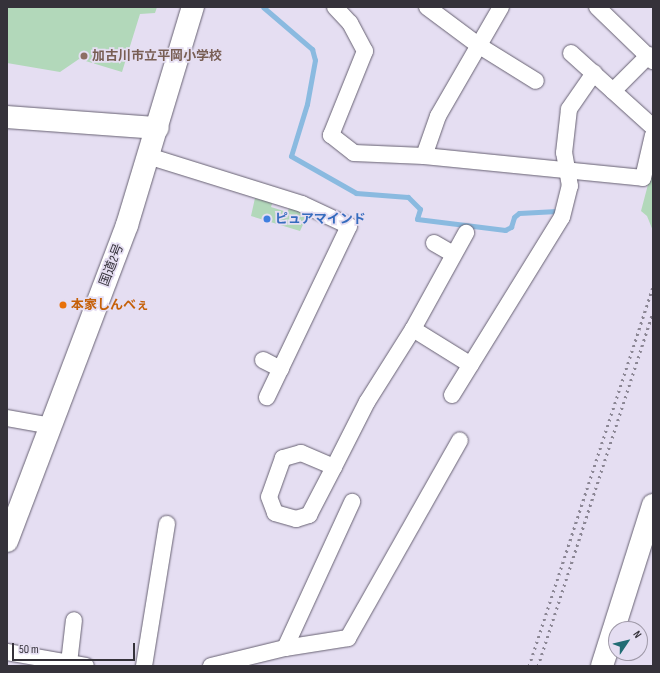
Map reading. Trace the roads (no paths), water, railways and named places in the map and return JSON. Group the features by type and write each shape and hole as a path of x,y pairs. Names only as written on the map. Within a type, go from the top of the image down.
{"main road":[{"name":"国道2号","path":"7,541 127,225 158,128 193,7"},
{"path":"7,117 158,128"},
{"path":"602,666 653,505"}],"street":[{"path":"335,7 350,23 365,51 331,135 354,153 424,156 568,172 643,178 653,135"},
{"path":"427,7 478,45 536,81"},
{"path":"424,156 438,116 501,7"},
{"path":"597,7 651,58 613,92"},
{"path":"571,53 653,127"},
{"path":"452,395 562,217 570,186 564,153 569,109 594,73"},
{"path":"148,156 302,204 349,226 267,397"},
{"path":"334,466 301,453 283,458 269,497 275,513 296,519 309,514 334,466 367,402 413,329 453,254 466,233"},
{"path":"434,243 453,254"},
{"path":"413,329 471,364"},
{"path":"264,360 281,369"},
{"path":"7,418 51,426"},
{"path":"211,666 285,648 348,638 460,440"},
{"path":"285,648 346,530 352,502"},
{"path":"144,666 167,524"},
{"path":"69,663 74,620"},
{"path":"7,652 86,666"}],"waterway":[{"path":"263,7 312,49 315,60 307,104 291,156 356,193 408,197 420,209 417,219 505,230 511,227 514,217 519,213 557,211"}],"railway":[{"path":"529,666 653,286"},
{"path":"538,666 653,312"}],"place":[{"name":"加古川市立平岡小学校","path":"84,56"},
{"name":"ピュアマインド","path":"267,219"},
{"name":"本家しんべぇ","path":"63,305"}]}
